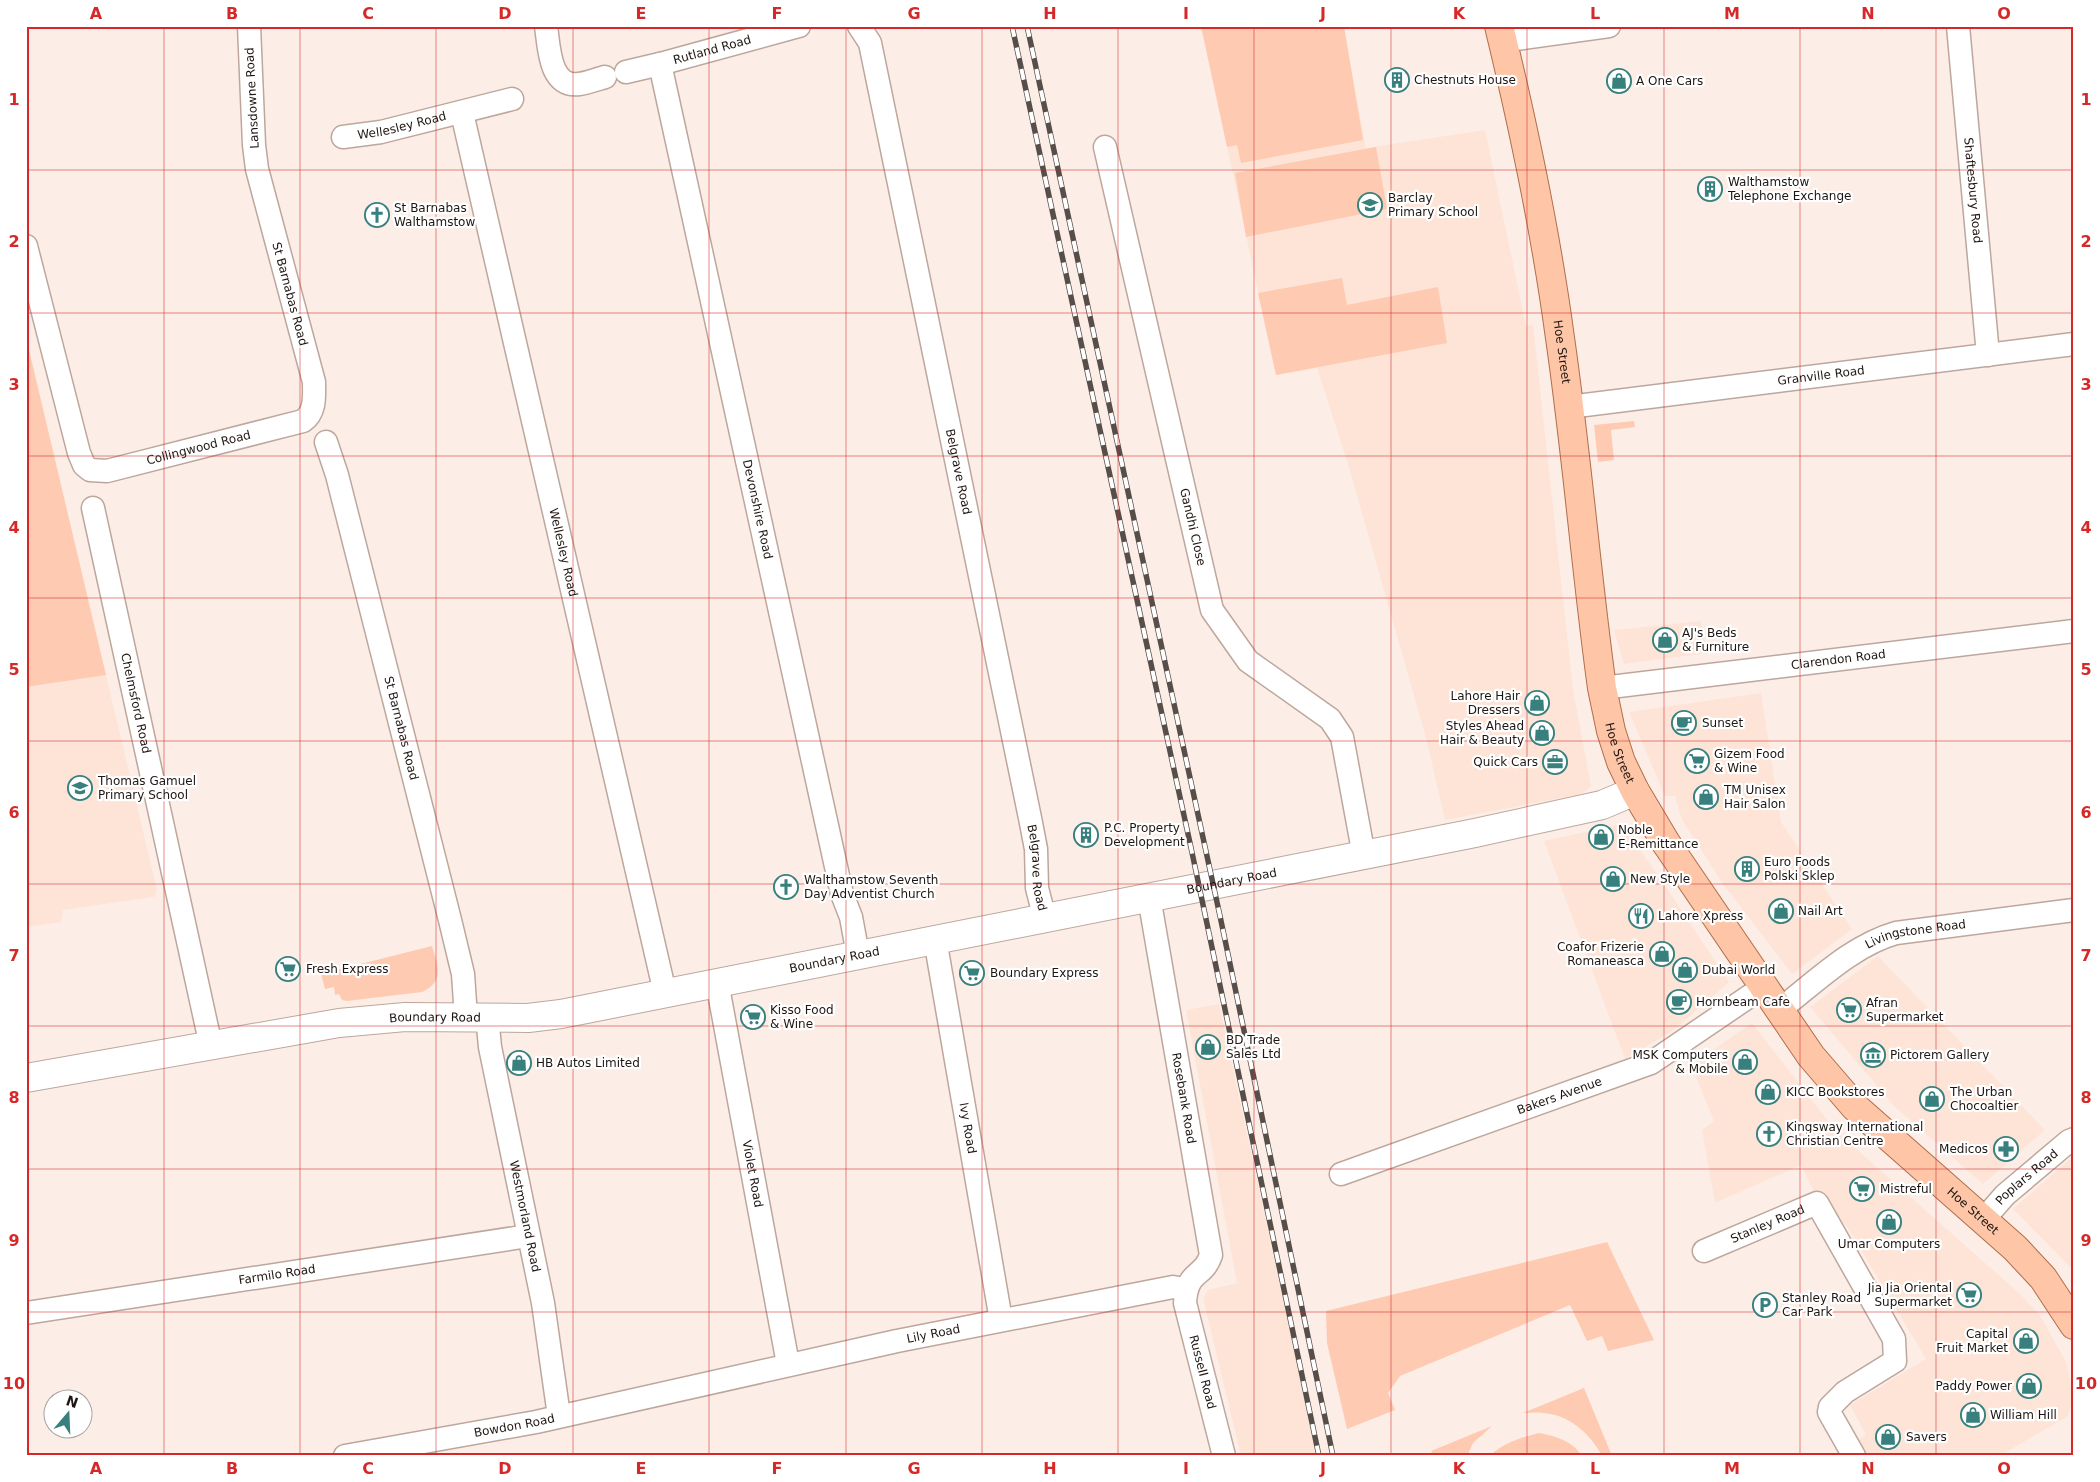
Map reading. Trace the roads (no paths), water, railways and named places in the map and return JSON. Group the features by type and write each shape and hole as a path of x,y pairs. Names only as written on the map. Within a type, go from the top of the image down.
{"main road":[{"name":"Hoe Street","path":"1500,34 1525,142 1546,247 1569,407 1602,688 1611,731 1622,762 1635,791 1666,843 1763,987 1822,1069 1855,1107 1984,1219 2043,1278 2074,1325"}],"street":[{"name":"Lansdowne Road","path":"249,26 254,145 257,169"},
{"name":"Rutland Road","path":"546,26 550,59 555,72 563,81 570,84 578,84 660,64 799,26"},
{"name":"Belgrave Road","path":"859,26 870,43 1029,810 1036,849 1037,888 1045,919"},
{"path":"1500,34 1609,26"},
{"name":"Shaftesbury Road","path":"1958,26 1988,355"},
{"name":"Devonshire Road","path":"660,64 842,894 852,917 858,955"},
{"name":"Wellesley Road","path":"343,138 381,132 512,99"},
{"name":"Wellesley Road","path":"462,113 665,992"},
{"name":"Gandhi Close","path":"1105,147 1212,610 1248,661 1330,719 1342,737 1364,856"},
{"name":"St Barnabas Road","path":"257,169 314,382 315,400 307,418"},
{"name":"Collingwood Road","path":"26,246 79,453 84,465 90,470 107,471 303,421 307,418"},
{"name":"Granville Road","path":"1569,407 2074,344"},
{"name":"St Barnabas Road","path":"326,442 337,475 463,974 477,1017"},
{"name":"Chelmsford Road","path":"93,508 211,1046"},
{"name":"Clarendon Road","path":"1602,688 1765,670 2074,631"},
{"name":"Boundary Road","path":"26,1078 339,1023 405,1017 536,1017 1364,856 1574,812 1616,800 1635,791"},
{"name":"Rosebank Road","path":"1149,898 1211,1255 1205,1268 1191,1278 1186,1289"},
{"name":"Livingstone Road","path":"1779,1010 1857,950 1879,938 1896,933 2074,910"},
{"name":"Ivy Road","path":"935,939 1001,1320"},
{"name":"Violet Road","path":"717,982 788,1364"},
{"name":"Bakers Avenue","path":"1341,1174 1651,1062 1763,987"},
{"name":"Westmorland Road","path":"477,1017 490,1047 543,1303 559,1416"},
{"name":"Poplars Road","path":"1984,1219 2005,1195 2069,1140 2074,1139"},
{"name":"Stanley Road","path":"1704,1251 1817,1203 1894,1340 1895,1362 1845,1392 1830,1407 1830,1412 1854,1456"},
{"name":"Farmilo Road","path":"26,1313 528,1236"},
{"name":"Lily Road","path":"683,1388 788,1364 1001,1320 1173,1287 1186,1289"},
{"name":"Russell Road","path":"1186,1289 1185,1304 1224,1456"},
{"name":"Bowdon Road","path":"345,1456 559,1416 683,1388"}],"railway":[{"path":"1012,26 1190,843 1319,1456"},
{"path":"1027,26 1220,916 1333,1456"}],"place":[{"name":"Chestnuts House","path":"1397,80"},
{"name":"A One Cars","path":"1619,81"},
{"name":"Walthamstow Telephone Exchange","path":"1710,189"},
{"name":"Barclay Primary School","path":"1370,205"},
{"name":"St Barnabas Walthamstow","path":"377,215"},
{"name":"AJ's Beds & Furniture","path":"1665,640"},
{"name":"Lahore Hair Dressers","path":"1537,703"},
{"name":"Sunset","path":"1684,723"},
{"name":"Styles Ahead Hair & Beauty","path":"1542,733"},
{"name":"Gizem Food & Wine","path":"1697,761"},
{"name":"Quick Cars","path":"1555,762"},
{"name":"Thomas Gamuel Primary School","path":"80,788"},
{"name":"TM Unisex Hair Salon","path":"1706,797"},
{"name":"P.C. Property Development","path":"1086,835"},
{"name":"Noble E-Remittance","path":"1601,837"},
{"name":"Euro Foods Polski Sklep","path":"1747,869"},
{"name":"New Style","path":"1613,879"},
{"name":"Walthamstow Seventh Day Adventist Church","path":"786,887"},
{"name":"Nail Art","path":"1781,911"},
{"name":"Lahore Xpress","path":"1641,916"},
{"name":"Coafor Frizerie Romaneasca","path":"1662,954"},
{"name":"Fresh Express","path":"288,969"},
{"name":"Dubai World","path":"1685,970"},
{"name":"Boundary Express","path":"972,973"},
{"name":"Hornbeam Cafe","path":"1679,1002"},
{"name":"Afran Supermarket","path":"1849,1010"},
{"name":"Kisso Food & Wine","path":"753,1017"},
{"name":"BD Trade Sales Ltd","path":"1208,1047"},
{"name":"Pictorem Gallery","path":"1873,1055"},
{"name":"MSK Computers & Mobile","path":"1745,1062"},
{"name":"HB Autos Limited","path":"519,1063"},
{"name":"KICC Bookstores","path":"1768,1092"},
{"name":"The Urban Chocoaltier","path":"1932,1099"},
{"name":"Kingsway International Christian Centre","path":"1769,1134"},
{"name":"Medicos","path":"2006,1149"},
{"name":"Mistreful","path":"1862,1189"},
{"name":"Umar Computers","path":"1889,1222"},
{"name":"Jia Jia Oriental Supermarket","path":"1969,1295"},
{"name":"Stanley Road Car Park","path":"1765,1305"},
{"name":"Capital Fruit Market","path":"2026,1341"},
{"name":"Paddy Power","path":"2029,1386"},
{"name":"William Hill","path":"1973,1415"},
{"name":"Savers","path":"1888,1437"}]}
